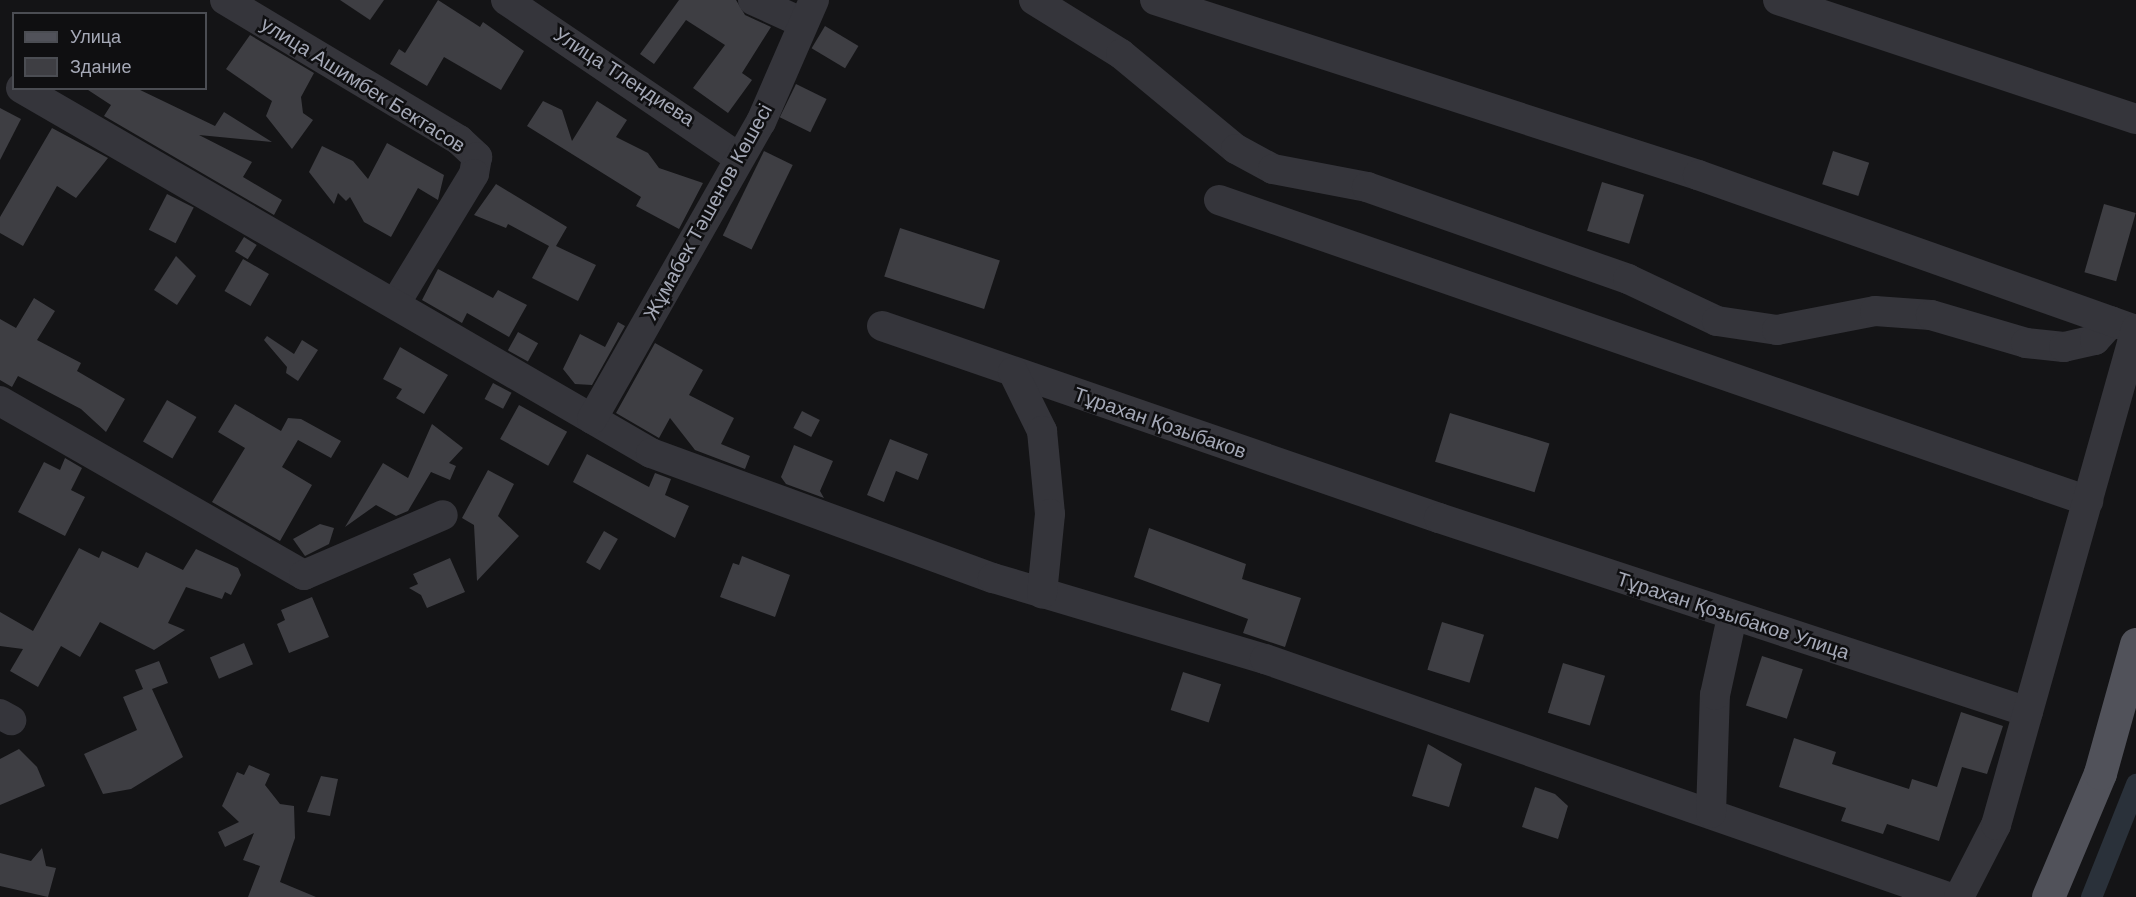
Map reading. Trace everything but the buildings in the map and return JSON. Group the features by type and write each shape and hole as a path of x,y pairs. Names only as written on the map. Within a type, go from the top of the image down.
{"main road":[{"path":"2048,897 2100,773 2136,644"}],"street":[{"name":"улица Ашимбек Бектасов","path":"225,0 459,140 477,156 474,174 395,304"},
{"name":"Улица Тлендиева","path":"506,0 738,157"},
{"path":"753,0 808,12"},
{"path":"1034,0 1121,54 1236,149 1273,169 1367,187 1628,279 1717,321 1777,330 1875,311 1930,315 2026,343 2064,347 2095,340 2128,327"},
{"path":"1155,0 1698,175 2128,327"},
{"path":"1778,0 2136,119"},
{"name":"Жұмабек Тәшенов Көшесі","path":"592,419 738,157 761,122 808,12"},
{"path":"24,90 651,453 740,489 1042,594 1265,659 1948,897"},
{"path":"1219,200 2088,501"},
{"name":"Тұрахан Қозыбаков","path":"882,326 1439,518"},
{"path":"1959,897 1996,825 2088,501 2128,327"},
{"path":"1013,372 1042,431 1050,514 1042,594"},
{"path":"0,401 304,575 443,515"},
{"name":"Тұрахан Қозыбаков Улица","path":"1439,518 1732,617 2028,712"},
{"path":"1711,813 1714,695 1732,617"}],"waterway":[{"path":"2091,897 2136,784"}]}
